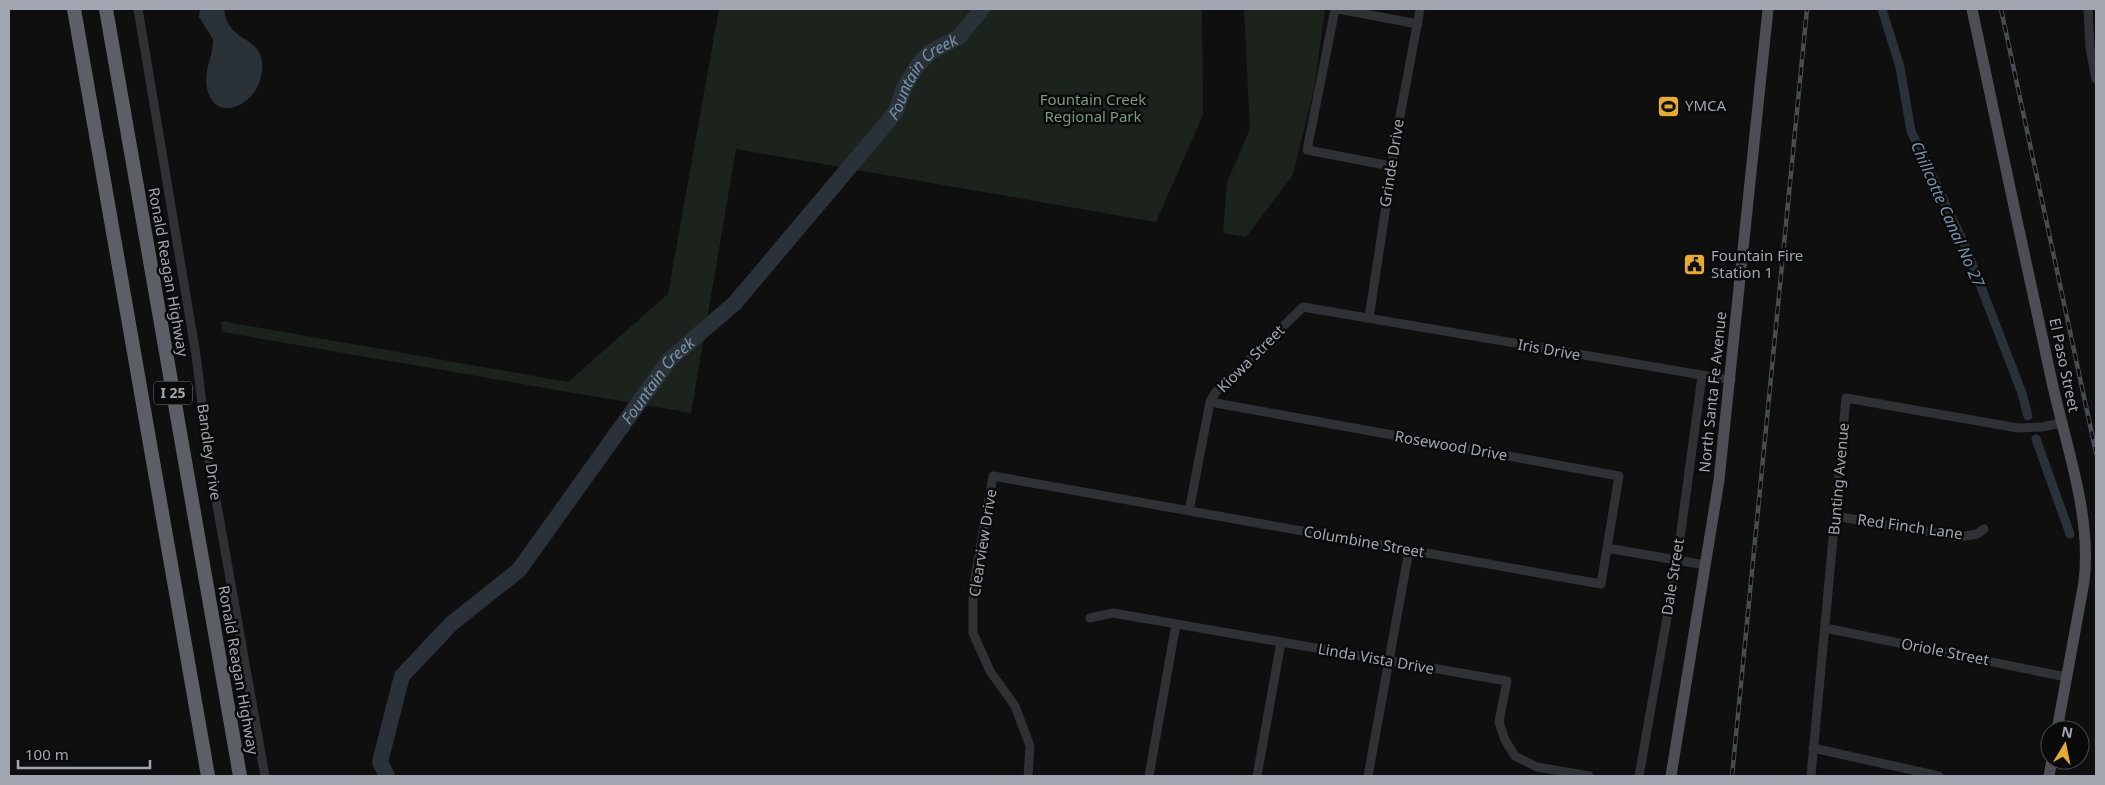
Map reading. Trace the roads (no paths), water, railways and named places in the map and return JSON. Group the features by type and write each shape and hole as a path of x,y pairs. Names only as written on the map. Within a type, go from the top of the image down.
{"highway":[{"name":"I 25","path":"74,9 208,776"},
{"name":"Ronald Reagan Highway","path":"106,9 240,776"}],"main road":[{"name":"North Santa Fe Avenue","path":"1671,776 1719,480 1768,9"},
{"name":"El Paso Street","path":"1972,9 2061,423 2084,521 2087,558 2059,720"}],"street":[{"name":"Bandley Drive","path":"138,9 180,256 209,460 265,776"},
{"path":"1392,166 1307,150 1336,9 1418,24"},
{"name":"Grinde Drive","path":"1368,318 1392,166 1420,9"},
{"path":"2088,9 2090,48 2096,79"},
{"name":"Kiowa Street","path":"1189,511 1210,402 1215,392 1303,307 1368,318"},
{"name":"Iris Drive","path":"1368,318 1730,380"},
{"name":"Dale Street","path":"1639,776 1676,560 1702,376"},
{"name":"Bunting Avenue","path":"1811,776 1846,398 2018,428 2042,427 2061,423"},
{"name":"Rosewood Drive","path":"1210,402 1619,476 1607,548"},
{"name":"Columbine Street","path":"993,476 1601,584 1607,548"},
{"name":"Clearview Drive","path":"993,476 973,589 973,633 990,671 1015,706 1030,746 1028,776"},
{"name":"Red Finch Lane","path":"1835,516 1959,537 1976,534 1984,529"},
{"path":"1607,548 1705,565"},
{"path":"1368,776 1409,550"},
{"name":"Linda Vista Drive","path":"1090,618 1113,613 1507,681 1499,722 1504,740 1515,756 1537,767 1590,776"},
{"path":"1149,776 1176,624"},
{"name":"Oriole Street","path":"1825,628 2066,677"},
{"path":"1257,776 1281,642"},
{"path":"1813,748 1939,776"}],"waterway":[{"name":"Fountain Creek","path":"387,776 380,762 402,676 451,624 519,570 670,359 735,303 895,113 905,86 917,66 930,52 959,37 982,9"},
{"name":"Chillcotte Canal No 27","path":"1882,9 1900,67 1911,131 1966,248 2022,393 2028,416"},
{"name":"Chillcotte Canal No 27","path":"2036,439 2070,534"}],"railway":[{"path":"1732,776 1807,9"},
{"path":"2001,9 2096,453"}],"place":[{"name":"YMCA","path":"1669,106"},
{"name":"Fountain Fire Station 1","path":"1695,265"}],"park label":[{"name":"Fountain Creek Regional Park","path":"1093,108"}]}
